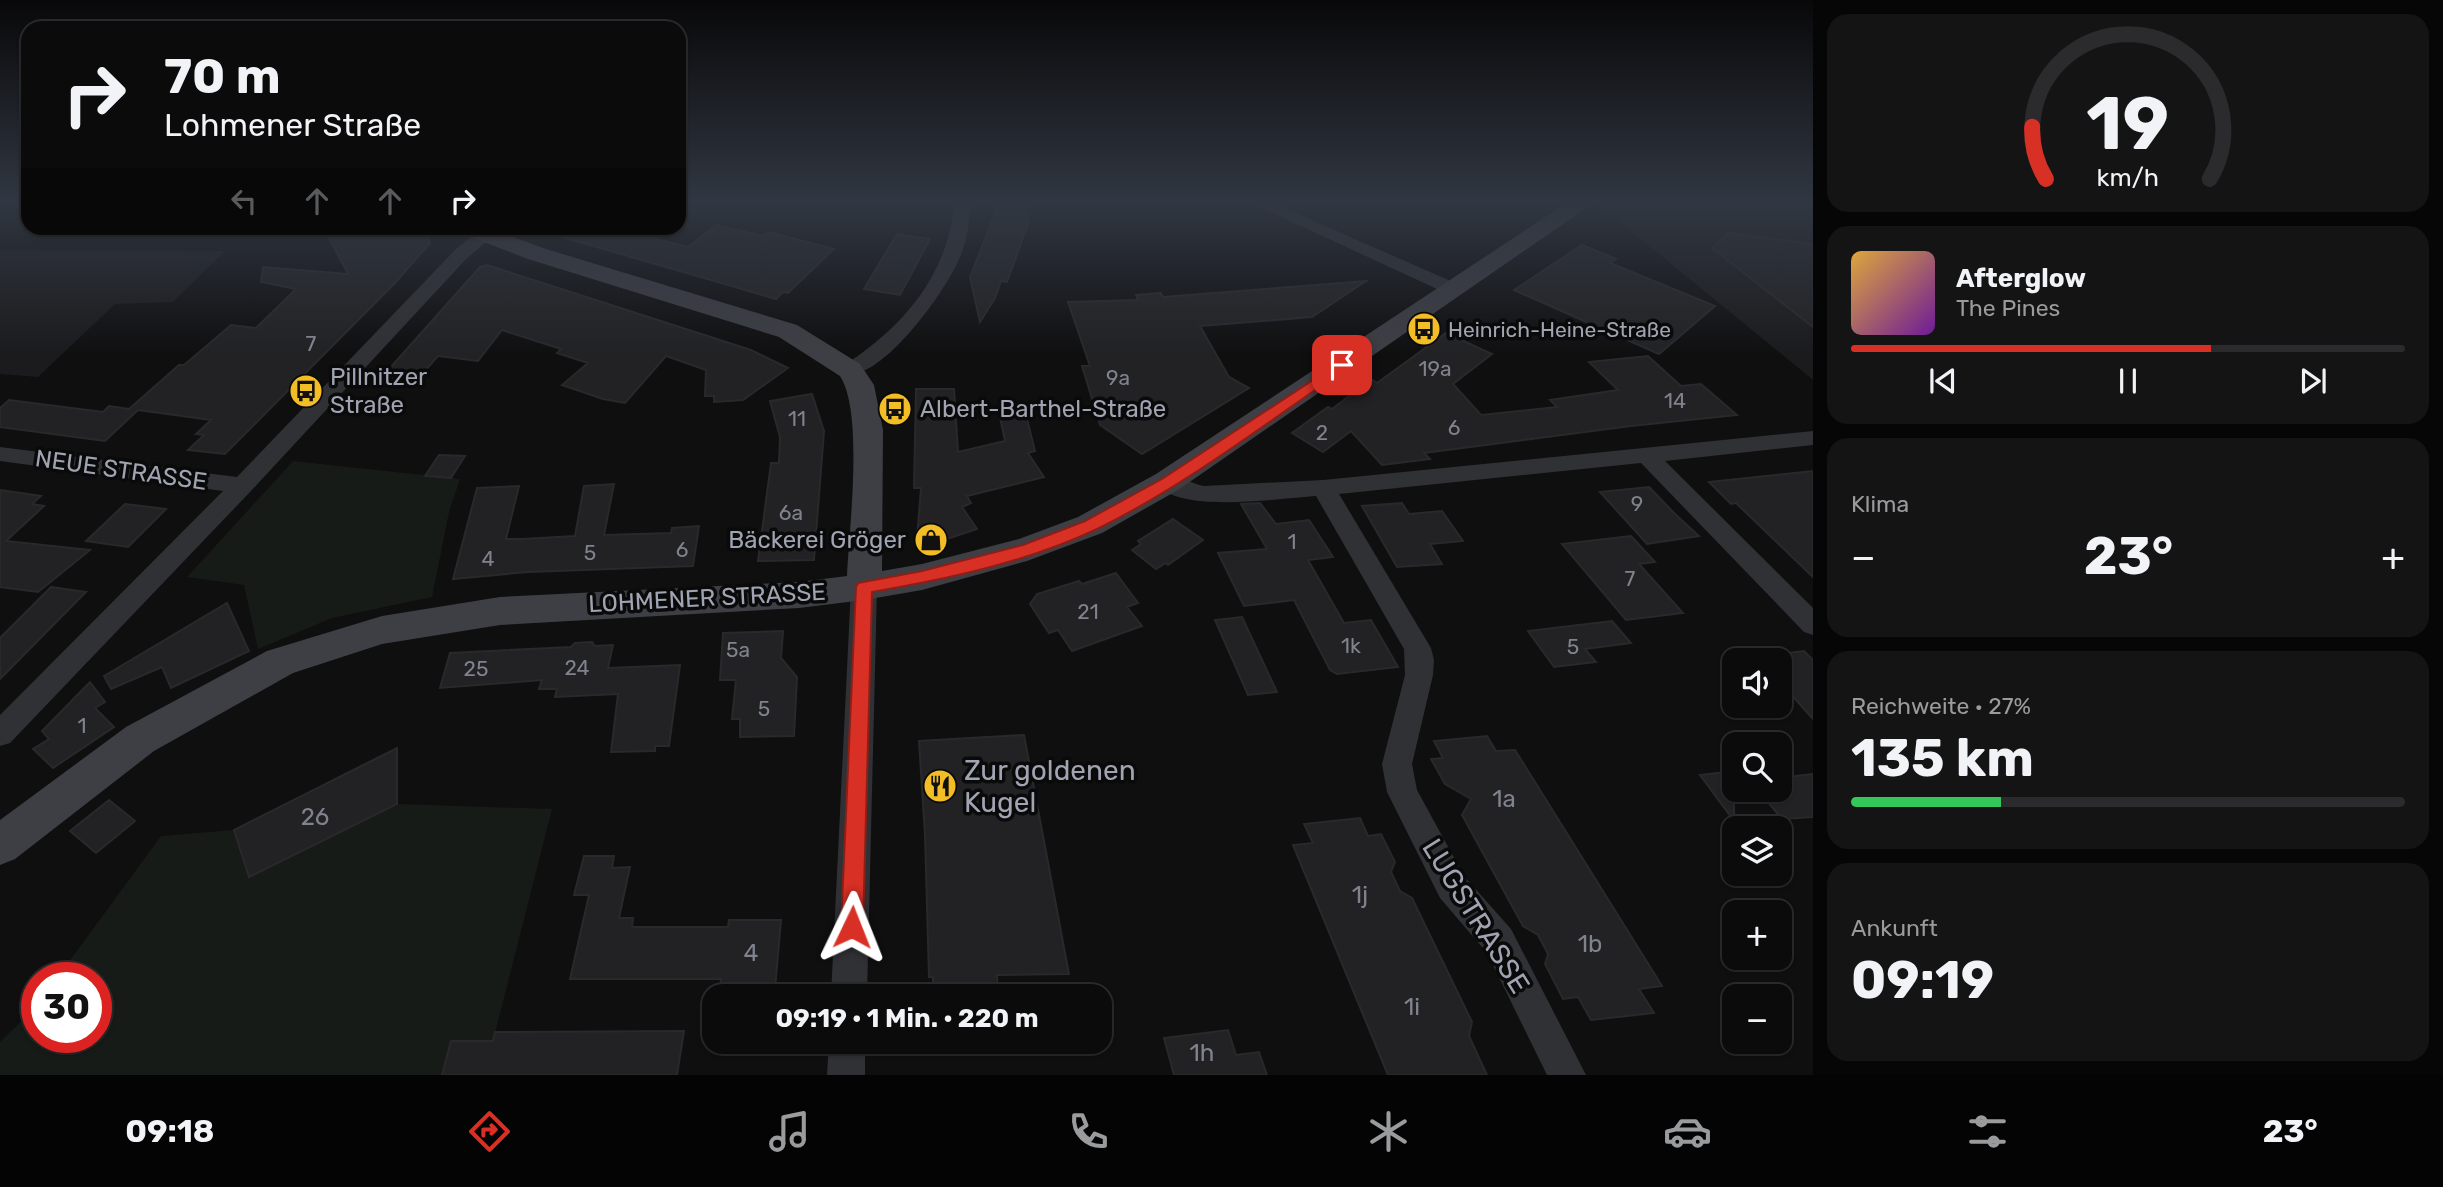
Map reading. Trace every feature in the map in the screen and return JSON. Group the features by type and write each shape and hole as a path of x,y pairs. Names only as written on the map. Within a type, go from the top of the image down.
{"main road":[{"path":"548,254 788,331 850,370 860,385 868,430 864,587"},
{"name":"LOHMENER STRASSE","path":"0,845 140,739 280,662 369,634 500,611 799,595 864,587 922,577 1027,550 1090,525 1167,482 1508,254"}],"street":[{"path":"0,734 242,486 461,254"},
{"path":"850,370 896,337 937,287 950,254"},
{"path":"1374,254 1455,290"},
{"path":"1167,482 1182,490 1204,494 1323,488 1813,438"},
{"name":"NEUE STRASSE","path":"0,454 242,486"},
{"path":"1647,456 1813,625"},
{"name":"LUGSTRASSE","path":"1323,488 1416,648 1420,660 1419,675 1396,764 1402,792 1452,887 1499,941 1567,1075"},
{"path":"849,984 864,587"},
{"path":"846,1075 847,1054"}],"shaded area":[{"path":"0,254 222,254 173,302 115,304 38,377 0,374"},
{"path":"1659,254 1813,254 1813,380"},
{"path":"293,461 460,479 449,512 432,597 332,618 258,649 244,585 187,577"},
{"path":"397,804 552,809 493,1041 451,1041 442,1075 0,1075 0,1042 21,1022 21,1053 112,1053 112,962 69,962 161,836 234,830 250,876"}],"building":[{"path":"338,254 420,254 395,283 225,454 188,450 204,435 196,434 211,420 138,410 105,441 0,427 0,408 9,400 103,412 109,406 129,409 179,365 184,365 231,325 256,328 296,289 261,282 263,267 348,274"},
{"path":"621,254 829,254 788,293 783,292 776,299"},
{"path":"885,254 922,254 900,295 864,289"},
{"path":"979,254 1017,254 1007,282 1001,281 995,298 980,322 970,277"},
{"path":"1568,254 1604,254 1616,259 1610,263 1715,306 1659,354 1514,290"},
{"path":"1720,254 1813,254 1813,327"},
{"path":"487,265 751,350 788,368 743,400 714,402 714,396 705,396 706,370 666,356 625,403 603,399 562,385 588,363 557,353 561,349 502,330 478,361 438,356 415,382 381,378 480,267"},
{"path":"1366,281 1312,317 1200,326 1229,377 1249,388 1142,454 1100,425 1082,366 1090,366 1068,302 1138,300 1136,295 1161,293 1163,297"},
{"path":"1446,333 1492,354 1453,384 1481,415 1557,407 1550,400 1618,390 1589,362 1648,356 1681,386 1701,384 1737,415 1424,453 1430,459 1382,465 1351,431 1323,452 1292,433 1328,407 1332,409 1371,379 1377,383"},
{"path":"916,389 954,389 958,452 1005,441 998,408 1024,407 1035,451 1028,453 1044,477 967,496 971,503 962,507 977,529 929,545 917,538 921,488 914,488"},
{"path":"812,394 824,431 814,560 758,561 771,463 779,463 780,437 770,401"},
{"path":"439,455 465,456 451,478 425,476"},
{"path":"1813,471 1813,577 1736,503 1731,504 1709,482"},
{"path":"614,484 604,535 671,533 672,528 699,526 693,566 528,572 453,579 477,488 519,486 506,539 522,539 575,536 584,486"},
{"path":"1649,487 1699,536 1647,544 1600,492"},
{"path":"0,490 41,496 32,504 44,506 6,541 90,550 38,592 0,587"},
{"path":"1260,503 1276,524 1309,520 1333,557 1308,560 1344,623 1371,620 1398,667 1337,674 1330,670 1294,600 1244,606 1218,553 1267,549 1241,504"},
{"path":"1402,503 1409,514 1442,511 1463,541 1430,544 1442,564 1397,567 1362,506"},
{"path":"125,504 166,509 128,547 86,541"},
{"path":"1173,519 1203,540 1168,565 1166,563 1156,569 1132,550 1141,544 1138,541"},
{"path":"1631,536 1655,562 1639,564 1683,613 1626,620 1562,544"},
{"path":"1116,573 1138,603 1127,607 1142,626 1072,651 1058,630 1049,633 1030,604 1037,594"},
{"path":"51,587 86,592 0,679 0,638"},
{"path":"227,603 249,651 171,688 162,667 111,689 104,676"},
{"path":"1242,617 1277,692 1248,695 1215,620"},
{"path":"1612,621 1631,643 1585,649 1596,662 1554,667 1528,631"},
{"path":"783,631 781,658 797,677 794,736 740,737 740,719 732,719 736,680 720,680 723,633"},
{"path":"592,642 595,646 613,645 608,668 680,665 669,746 655,746 655,751 611,752 618,694 555,697 557,689 539,689 542,680 440,688 450,653 571,647 575,643"},
{"path":"1804,651 1813,660 1813,719 1792,695 1792,652"},
{"path":"90,682 105,702 95,708 114,727 53,768 33,749 49,739 42,731"},
{"path":"1024,735 1069,974 997,975 997,984 933,984 933,977 929,977 919,741"},
{"path":"1487,736 1496,751 1515,750 1662,986 1639,989 1654,1013 1591,1020 1578,997 1563,999 1545,964 1548,954 1538,935 1523,926 1462,815 1471,799 1445,784 1431,759 1443,758 1434,741"},
{"path":"397,748 397,804 249,877 234,830"},
{"path":"1722,772 1722,802 1734,802 1734,816 1730,816 1700,775"},
{"path":"1813,774 1813,817 1780,816 1768,802 1792,802 1792,777"},
{"path":"109,800 135,821 96,853 70,831"},
{"path":"1360,818 1368,836 1381,834 1395,862 1391,872 1400,891 1412,898 1472,1022 1469,1036 1487,1075 1388,1075 1293,845 1313,843 1304,824"},
{"path":"584,856 614,856 612,868 630,867 619,918 633,918 632,927 728,927 729,920 781,920 775,984 720,984 721,979 570,979 589,895 574,895"},
{"path":"1228,1030 1236,1055 1259,1052 1267,1075 1174,1075 1164,1038"},
{"path":"684,1031 677,1075 442,1075 451,1041 493,1041 495,1032"}],"place":[{"name":"Heinrich-Heine-Straße","path":"1424,329"},
{"name":"Pillnitzer Straße","path":"306,391"},
{"name":"Albert-Barthel-Straße","path":"895,409"},
{"name":"Bäckerei Gröger","path":"931,540"},
{"name":"Zur goldenen Kugel","path":"940,786"}],"route":[{"path":"852,927 864,587 922,577 1027,550 1090,525 1167,482 1342,365"}]}
